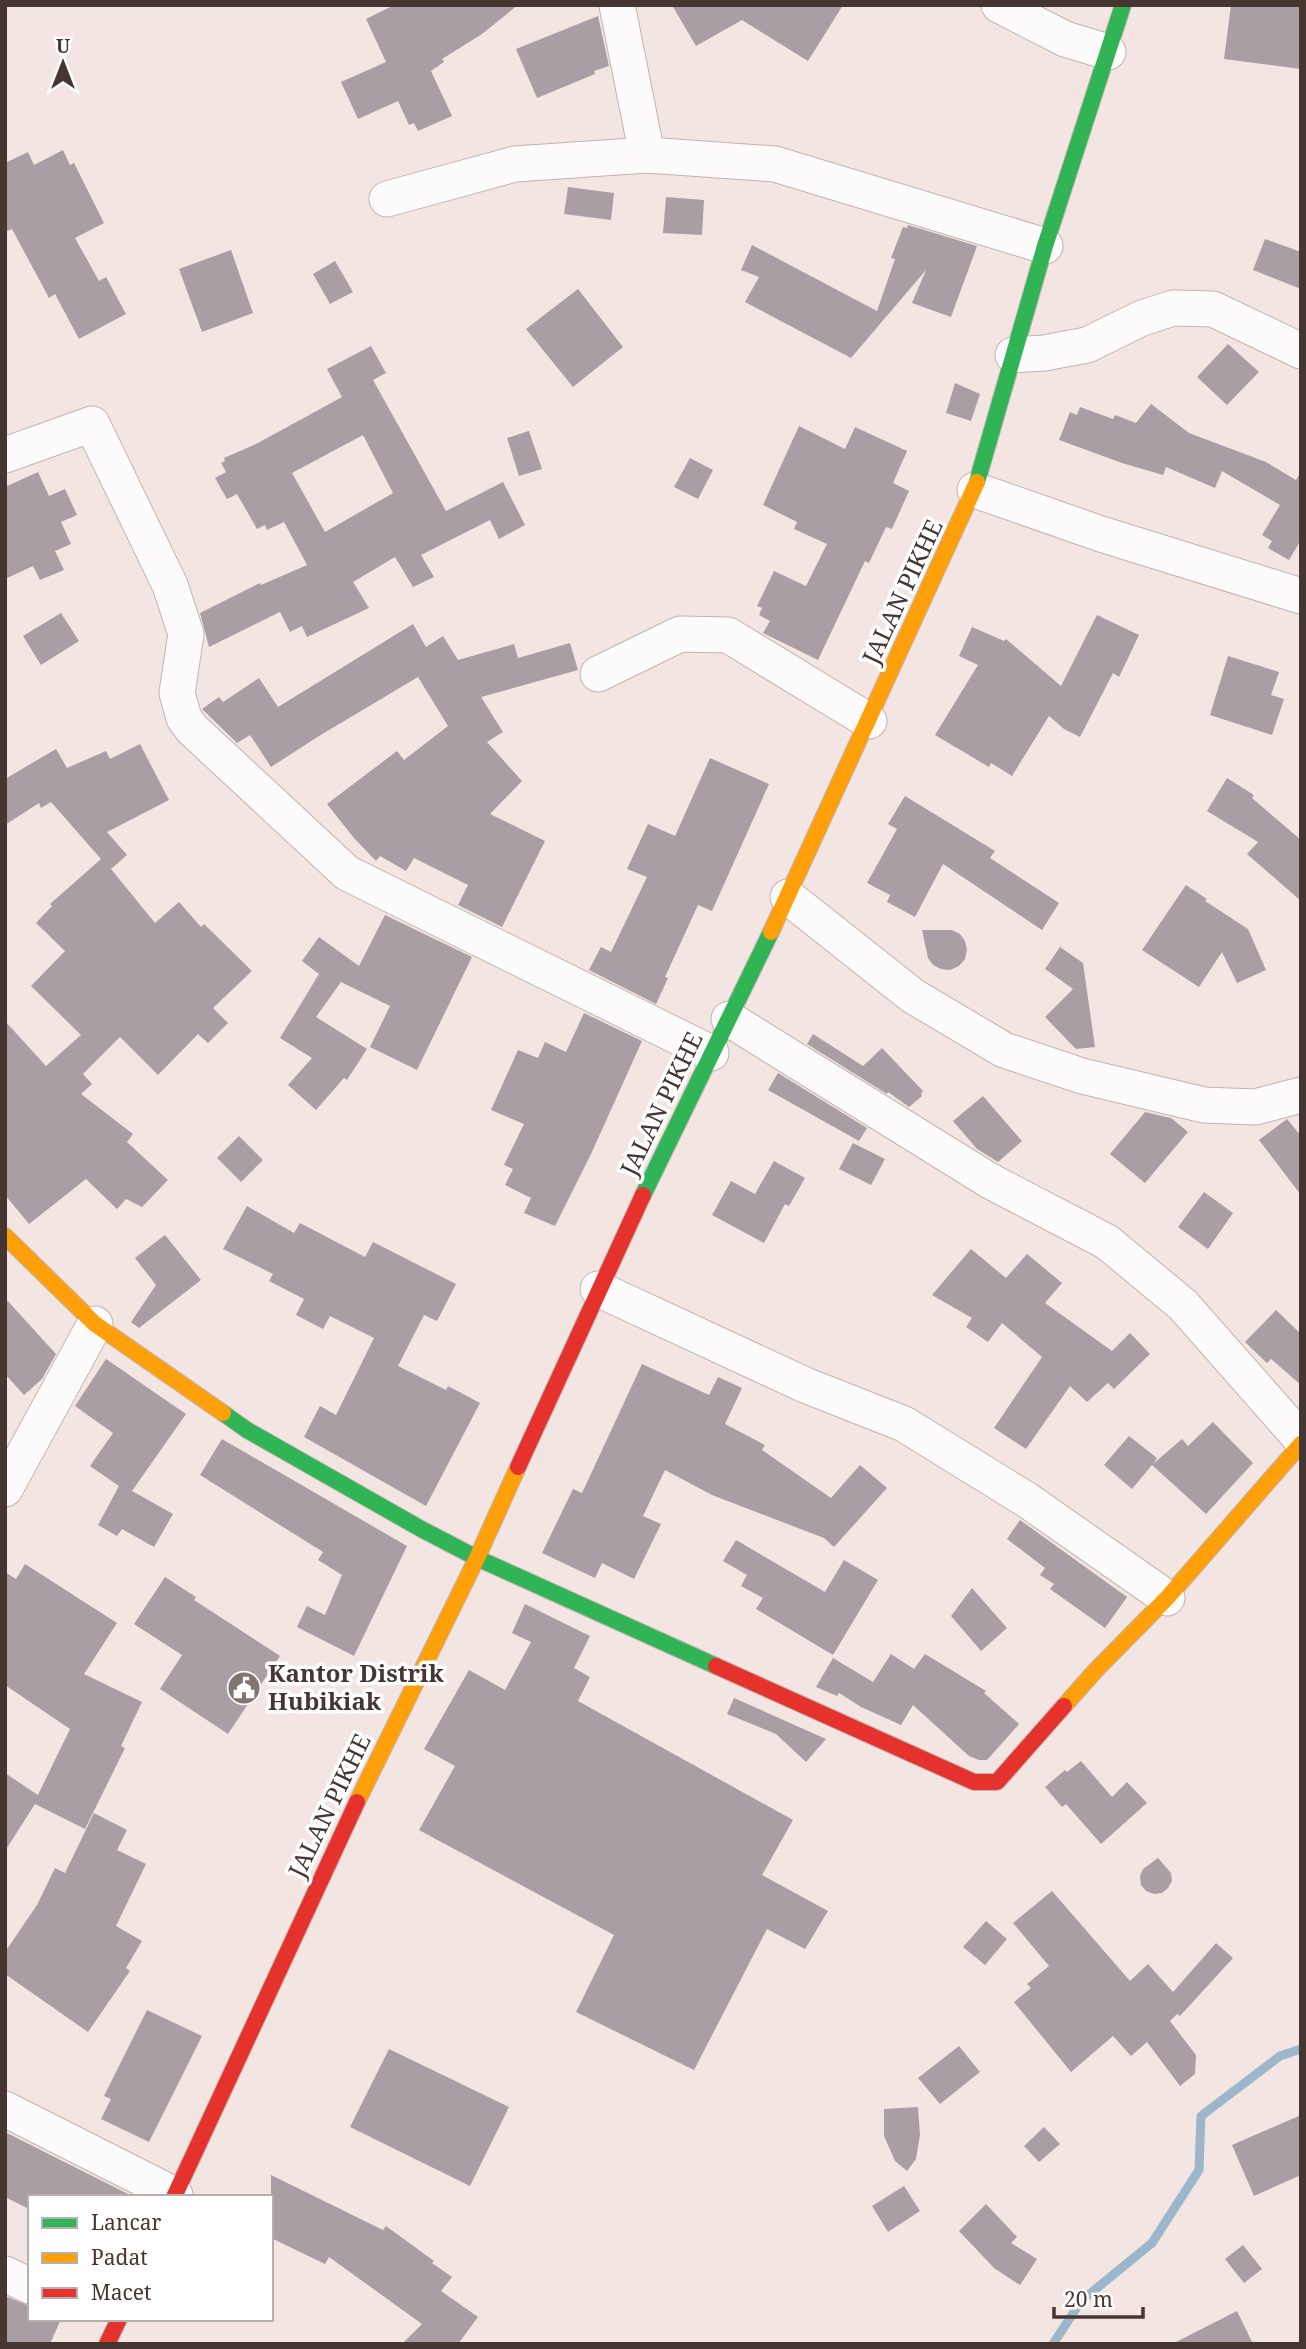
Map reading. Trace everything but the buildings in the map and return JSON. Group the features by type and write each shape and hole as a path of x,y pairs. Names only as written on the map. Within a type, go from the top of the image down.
{"main road":[{"name":"JALAN PIKHE","path":"174,2195 331,1854 477,1558 598,1289 710,1053 788,897 975,490 1045,246 1123,5"},
{"path":"5,1236 95,1324 247,1430 423,1530 477,1558 974,1782 997,1782 1096,1670 1167,1598 1301,1441"}],"street":[{"path":"617,5 647,155"},
{"path":"999,5 1065,39 1108,52"},
{"path":"387,199 515,164 647,155 775,164 1045,246"},
{"path":"1013,355 1044,353 1087,345 1142,318 1173,308 1213,309 1301,351"},
{"path":"5,455 92,424 170,585 186,634 177,693 184,718 192,729 347,873 710,1053"},
{"path":"975,490 1101,534 1301,596"},
{"path":"598,674 680,634 728,635 869,721"},
{"path":"788,897 914,996 1004,1050 1082,1076 1203,1105 1255,1107 1301,1095"},
{"path":"729,1019 990,1181 1107,1242 1183,1305 1301,1441"},
{"path":"598,1289 804,1384 904,1424 1027,1500 1167,1598"},
{"path":"5,1489 95,1324"},
{"path":"5,2109 172,2195"},
{"path":"5,2274 28,2285"}],"waterway":[{"path":"1053,2344 1081,2301 1152,2243 1199,2170 1201,2116 1280,2056 1301,2049"}],"traffic: fast":[{"path":"977,482 1045,246 1123,5"},
{"path":"643,1195 771,932"},
{"path":"223,1413 247,1430 477,1558 716,1666"}],"traffic: slow":[{"path":"771,932 977,482"},
{"path":"5,1236 95,1324 223,1413"},
{"path":"1064,1706 1167,1598 1301,1444"},
{"path":"357,1802 477,1558 518,1467"}],"traffic: jam":[{"path":"518,1467 643,1195"},
{"path":"716,1666 974,1782 997,1782 1064,1706"},
{"path":"175,2195 357,1802"},
{"path":"107,2344 118,2321"}],"place":[{"name":"Kantor Distrik Hubikiak","path":"244,1688"}]}
